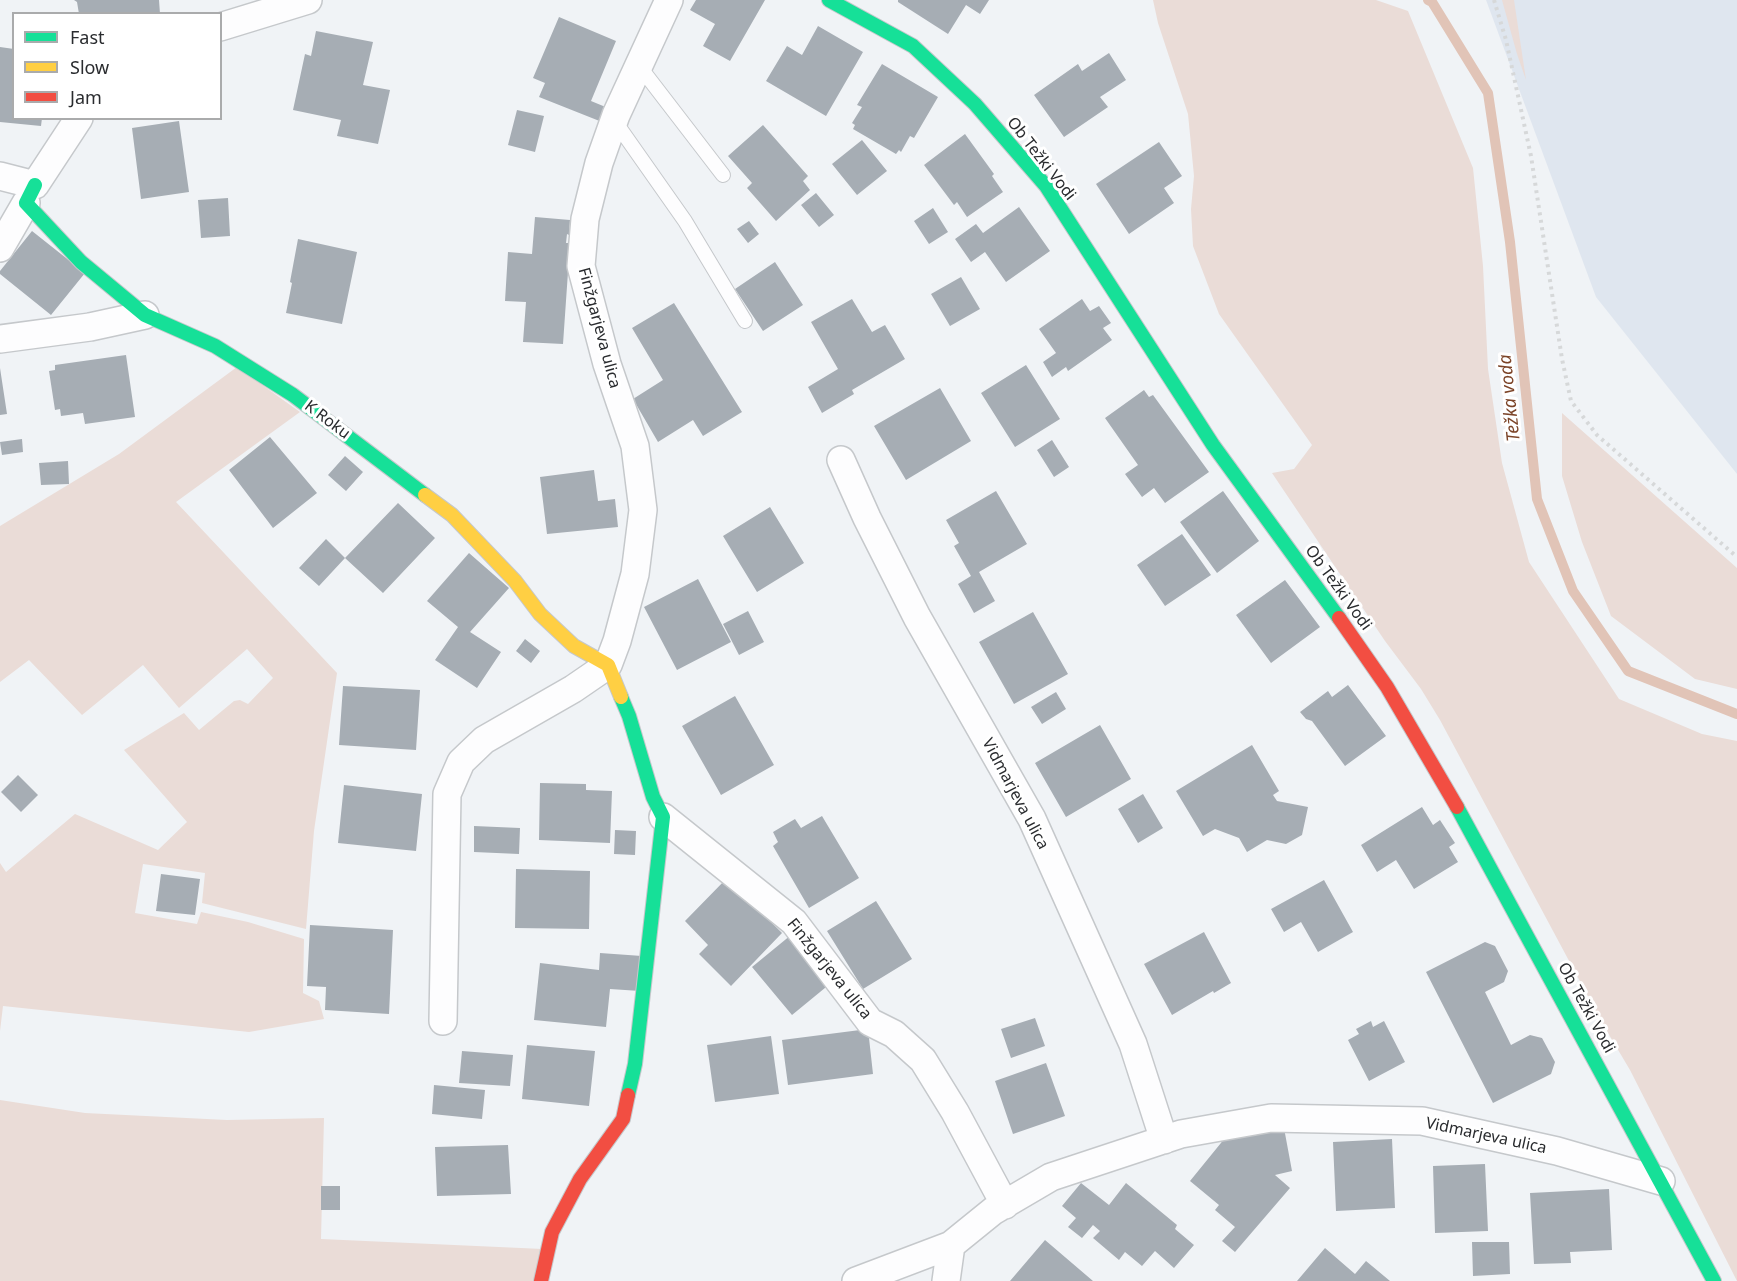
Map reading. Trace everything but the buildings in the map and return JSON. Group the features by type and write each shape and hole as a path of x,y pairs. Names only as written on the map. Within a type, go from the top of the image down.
{"street":[{"path":"222,26 308,0"},
{"name":"Finžgarjeva ulica","path":"669,0 614,120 599,163 585,219 581,266 607,364 635,446 643,510 635,574 617,641 608,665 629,716 653,797 663,817 794,922 870,1022 894,1034 922,1060 955,1112 1005,1205"},
{"name":"Ob Težki Vodi","path":"829,0 913,46 975,104 1046,186 1213,445 1387,687 1462,816 1714,1281"},
{"path":"0,248 30,194 78,120"},
{"path":"0,176 30,194"},
{"name":"K Roku","path":"30,194 81,262 145,315 215,346 302,402 452,515 515,581 540,614 574,646 608,665"},
{"path":"0,339 90,327 145,315"},
{"name":"Vidmarjeva ulica","path":"842,460 867,518 917,617 1032,819 1133,1044 1164,1140"},
{"path":"443,1021 447,794 461,762 484,740 573,689 608,665"},
{"path":"541,1281 552,1232 580,1179 622,1119 635,1064 663,817"},
{"name":"Vidmarjeva ulica","path":"856,1281 951,1245 993,1211 1051,1178 1181,1134 1271,1118 1422,1121 1557,1151 1661,1181"},
{"path":"946,1281 951,1245"}],"lane":[{"path":"640,67 723,175"},
{"path":"614,120 685,221 745,321"}],"path":[{"path":"1494,0 1506,40 1531,156 1562,359 1571,401 1598,435 1737,557"}],"shaded area":[{"path":"1153,0 1376,0 1408,11 1473,168 1483,266 1488,369 1502,463 1529,562 1619,699 1702,734 1737,741 1737,1281 1630,1070 1605,1028 1440,720 1272,473 1294,469 1312,445 1219,314 1193,246 1191,209 1194,176 1188,114 1158,23"},
{"path":"1486,0 1737,0 1737,474 1596,297"},
{"path":"1502,0 1514,0 1526,80 1517,54"},
{"path":"237,367 300,412 176,502 337,673 314,831 306,929 202,903 205,873 143,864 135,913 197,924 201,912 248,922 304,939 303,993 319,1001 324,1019 249,1032 3,1006 0,1031 0,863 6,872 75,814 158,850 187,822 124,750 184,713 199,730 234,701 240,700 248,704 273,678 247,649 179,708 143,665 82,715 29,660 0,682 0,526 119,454"},
{"path":"1562,413 1737,568 1737,689 1695,679 1611,616 1582,542 1562,476"},
{"path":"0,1100 85,1113 227,1120 324,1118 321,1239 543,1249 537,1281 0,1281"}],"waterway":[{"name":"Težka voda","path":"1428,0 1432,2 1488,93 1510,242 1537,499 1573,591 1628,671 1737,714"}],"traffic: fast":[{"path":"829,0 913,46 975,104 1046,186 1213,445 1339,618"},
{"path":"35,185 26,203 81,262 145,315 215,346 293,395 425,495"},
{"path":"621,697 629,716 653,797 663,817 635,1064 628,1095"},
{"path":"1457,807 1714,1281"}],"traffic: slow":[{"path":"425,495 452,515 515,581 540,614 574,646 608,665 621,697"}],"traffic: jam":[{"path":"1339,618 1387,687 1457,807"},
{"path":"541,1281 552,1232 580,1179 623,1119 628,1095"}]}
